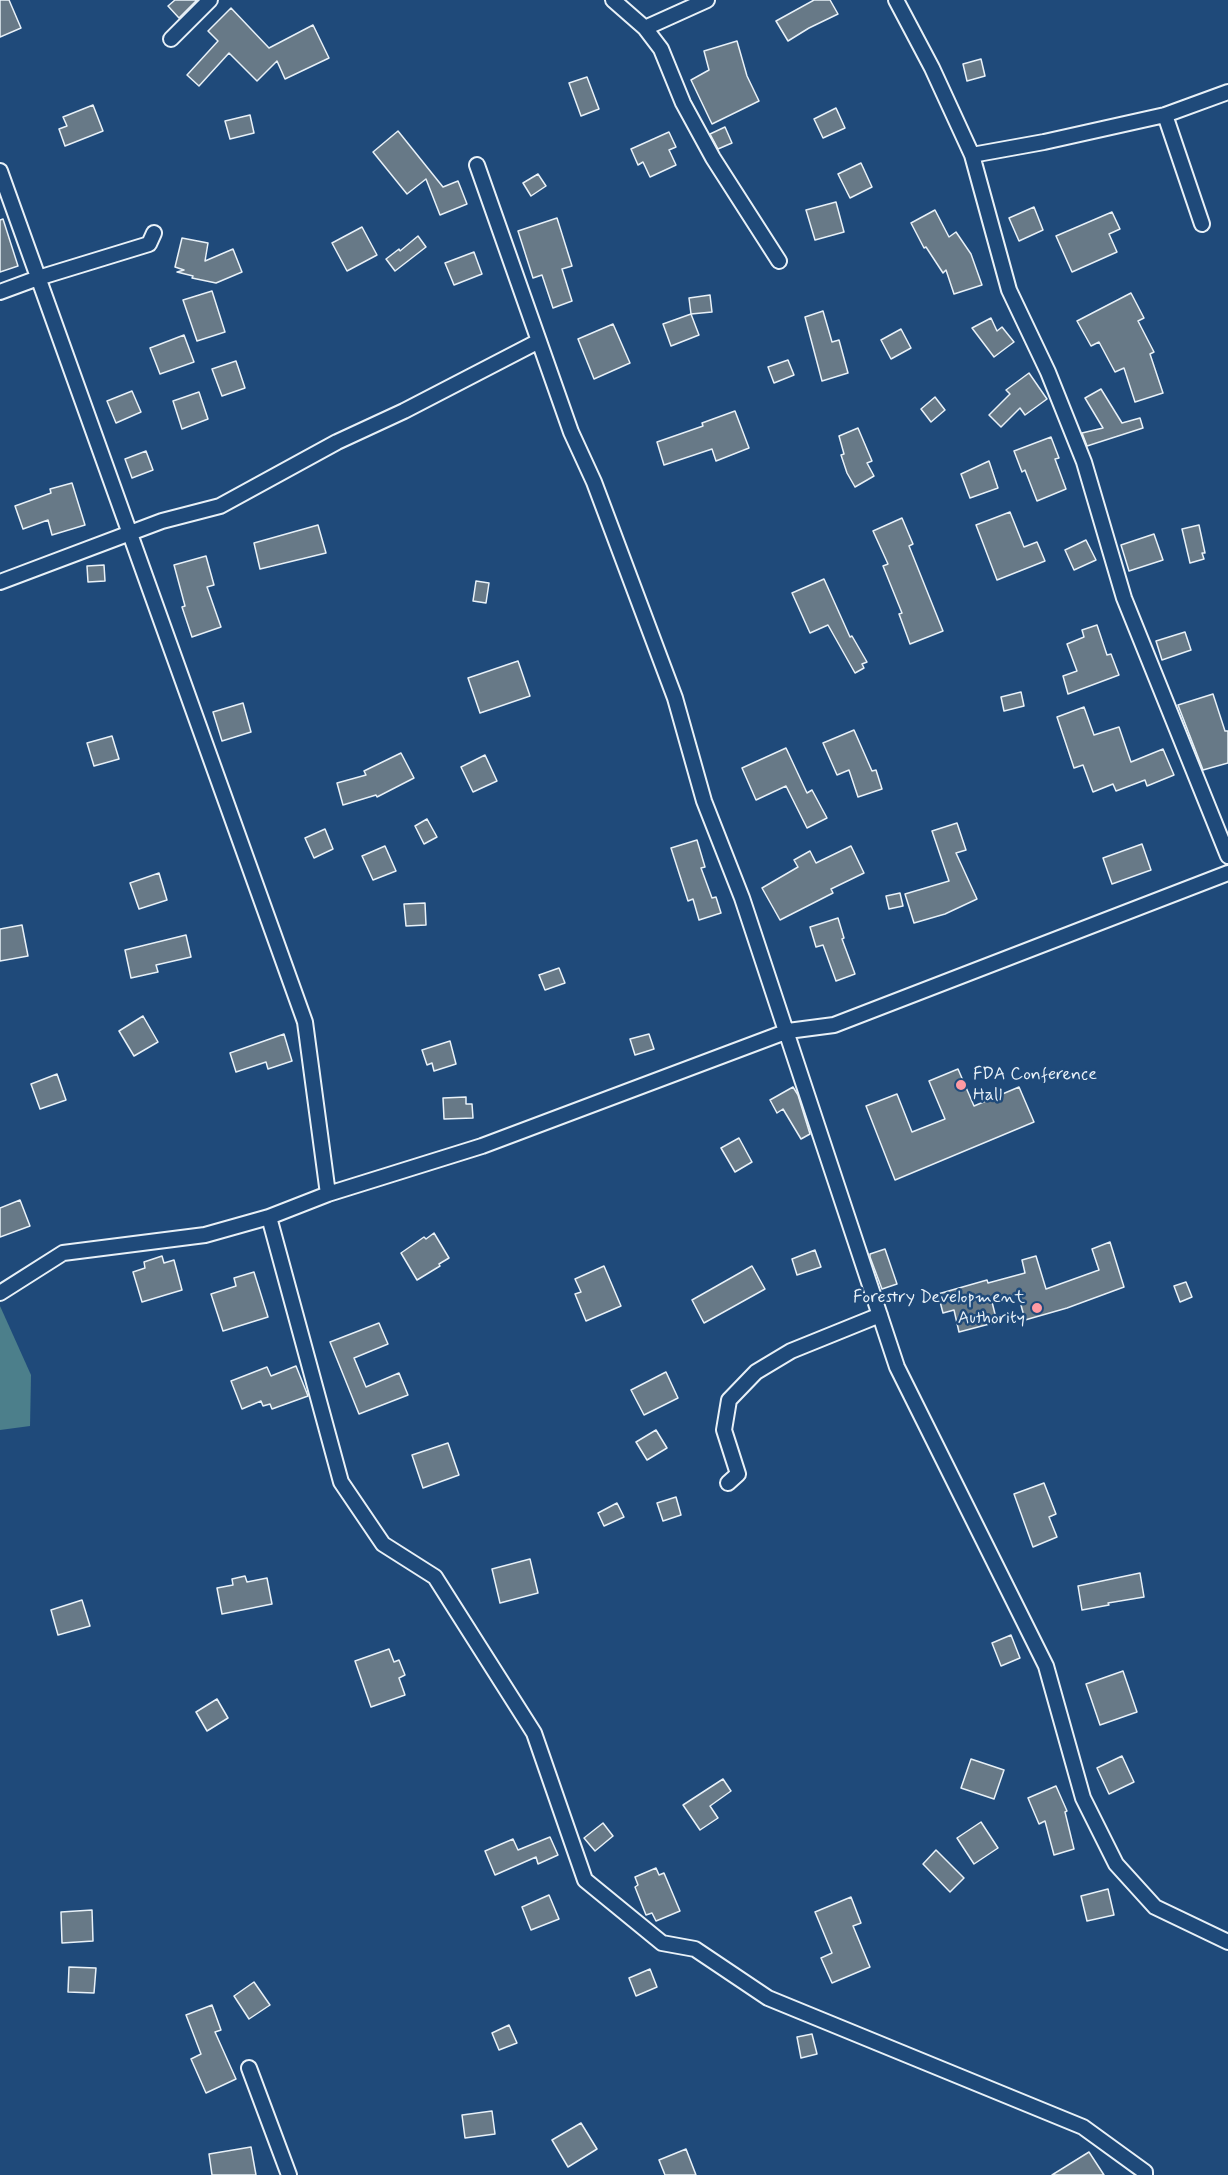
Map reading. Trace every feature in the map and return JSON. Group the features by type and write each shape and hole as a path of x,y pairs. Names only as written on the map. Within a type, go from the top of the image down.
{"street":[{"path":"171,39 210,0"},
{"path":"613,0 645,28 661,49 683,103 712,158 779,261"},
{"path":"645,28 707,0"},
{"path":"896,0 932,69 972,155 1009,290 1048,372 1084,462 1124,598 1228,856"},
{"path":"972,155 1044,142 1165,115 1228,92"},
{"path":"1165,115 1202,225"},
{"path":"477,165 571,432 594,482 675,698 704,801 742,898 788,1030 897,1367 1046,1666 1083,1798 1116,1864 1155,1907 1228,1942"},
{"path":"0,171 305,1022 328,1194"},
{"path":"0,292 149,244 154,232"},
{"path":"0,582 162,521 220,506 337,442 404,411 539,341"},
{"path":"0,1293 63,1253 205,1235 269,1217 328,1194 482,1146 788,1030 834,1024 1228,873"},
{"path":"269,1217 341,1482 383,1544 435,1577 534,1733 585,1880 662,1943 695,1949 768,1998 1083,2127 1145,2172 1145,2175"},
{"path":"728,1483 738,1474 724,1430 729,1400 756,1372 791,1351 880,1315"},
{"path":"249,2067 289,2175"}],"green space":[{"path":"0,1306 31,1375 30,1426 0,1430"}],"building":[{"path":"0,0 9,0 21,28 0,37"},
{"path":"175,0 197,0 179,18 168,6"},
{"path":"814,0 830,0 838,14 788,41 776,21"},
{"path":"231,8 269,48 313,25 329,58 285,79 277,61 257,81 229,53 199,86 187,75 218,41 208,31"},
{"path":"737,41 747,76 759,101 712,124 691,80 709,70 704,51"},
{"path":"981,59 985,76 967,81 963,64"},
{"path":"587,77 599,109 581,116 569,83"},
{"path":"93,105 103,131 65,146 59,129 67,126 63,117"},
{"path":"836,108 845,128 823,138 814,119"},
{"path":"250,115 254,133 230,139 225,121"},
{"path":"725,127 732,143 718,149 710,134"},
{"path":"398,131 443,187 458,181 467,204 440,215 426,179 407,194 373,152"},
{"path":"669,132 676,147 669,150 676,165 650,177 643,162 638,165 631,149"},
{"path":"861,163 872,187 850,198 838,174"},
{"path":"538,174 546,186 531,196 523,183"},
{"path":"836,202 844,232 815,240 806,210"},
{"path":"1034,207 1043,230 1019,241 1009,218"},
{"path":"935,210 949,237 956,232 971,254 982,285 954,294 946,270 943,273 926,247 924,248 911,223"},
{"path":"1112,212 1120,229 1109,234 1117,252 1072,272 1056,236"},
{"path":"557,218 572,266 562,269 572,301 553,308 542,275 533,278 518,231"},
{"path":"3,219 18,266 0,272 0,220"},
{"path":"362,227 377,255 347,271 332,243"},
{"path":"418,236 426,247 395,271 386,259"},
{"path":"182,238 208,243 205,261 233,249 242,272 216,283 177,272 184,270 175,267"},
{"path":"474,252 482,274 454,285 445,263"},
{"path":"212,291 225,332 197,341 183,300"},
{"path":"1131,293 1144,318 1138,321 1154,352 1150,354 1163,393 1135,402 1124,368 1115,372 1099,342 1091,346 1077,321"},
{"path":"710,295 712,312 691,314 689,298"},
{"path":"823,311 832,342 839,340 848,373 822,381 805,317"},
{"path":"691,314 699,335 671,346 663,324"},
{"path":"991,318 997,331 1002,327 1014,342 994,357 972,328"},
{"path":"613,324 630,363 594,379 578,339"},
{"path":"901,329 911,348 891,359 881,340"},
{"path":"184,335 194,362 160,374 150,348"},
{"path":"788,360 794,375 774,383 768,367"},
{"path":"236,361 245,388 222,396 212,369"},
{"path":"1029,373 1047,399 1025,415 1020,408 1001,427 989,415 1010,394 1006,390"},
{"path":"1101,389 1122,423 1140,418 1143,428 1087,446 1082,433 1103,428 1085,398"},
{"path":"132,391 141,412 116,423 107,401"},
{"path":"199,392 208,419 182,429 173,401"},
{"path":"935,397 945,410 931,422 921,409"},
{"path":"735,411 749,448 716,461 712,449 664,465 657,442 703,426 702,423"},
{"path":"858,428 872,461 867,463 874,476 855,487 841,455 844,454 839,436"},
{"path":"1051,437 1059,458 1055,459 1066,489 1037,501 1025,470 1022,472 1014,451"},
{"path":"146,451 153,470 132,478 125,459"},
{"path":"989,461 998,488 970,498 961,474"},
{"path":"72,483 85,525 52,535 48,520 23,529 15,506 51,493 50,489"},
{"path":"1010,512 1024,547 1037,542 1045,561 997,580 976,525"},
{"path":"902,518 913,544 909,546 943,631 910,644 899,614 902,613 883,566 888,564 873,531"},
{"path":"318,525 326,553 260,569 254,543"},
{"path":"1199,525 1205,553 1202,553 1204,559 1190,563 1182,529"},
{"path":"1154,534 1163,560 1129,571 1121,545"},
{"path":"1086,540 1096,560 1074,570 1065,550"},
{"path":"206,556 214,585 207,587 221,627 192,637 182,607 185,606 174,565"},
{"path":"104,565 105,581 88,582 87,566"},
{"path":"824,579 850,637 852,636 867,662 862,664 864,668 855,673 828,625 810,633 792,593"},
{"path":"476,581 489,583 486,603 473,601"},
{"path":"1097,625 1107,655 1111,654 1119,675 1068,694 1063,676 1077,671 1067,644 1084,637 1082,630"},
{"path":"1185,632 1191,650 1162,660 1156,641"},
{"path":"518,661 530,696 480,713 468,678"},
{"path":"1021,692 1024,706 1004,711 1001,697"},
{"path":"1213,694 1225,731 1228,731 1228,763 1203,770 1178,705"},
{"path":"243,703 251,732 222,741 213,712"},
{"path":"1084,707 1094,735 1119,727 1131,762 1163,749 1174,775 1147,786 1145,780 1116,791 1113,784 1093,792 1083,765 1074,768 1057,717"},
{"path":"854,730 872,771 876,770 882,789 858,797 849,770 837,775 823,743"},
{"path":"112,736 119,759 94,766 87,743"},
{"path":"786,748 807,793 812,790 827,818 807,828 786,786 756,800 742,768"},
{"path":"401,753 414,778 377,797 376,795 343,805 337,783 366,775 364,771"},
{"path":"485,755 497,781 473,792 461,767"},
{"path":"427,819 437,837 424,844 415,826"},
{"path":"957,823 966,850 956,853 977,899 945,914 914,923 905,894 949,881 932,831"},
{"path":"325,829 333,849 314,858 305,838"},
{"path":"697,840 705,867 701,868 712,898 716,897 721,913 699,920 693,899 688,901 671,848"},
{"path":"1142,844 1151,870 1112,884 1103,858"},
{"path":"385,846 396,871 373,880 362,856"},
{"path":"851,846 864,873 831,889 833,893 780,920 762,888 798,867 794,860 810,851 816,863"},
{"path":"159,873 167,900 139,909 130,883"},
{"path":"900,893 903,906 889,909 886,896"},
{"path":"425,903 426,925 406,926 404,904"},
{"path":"838,918 844,938 842,939 855,974 836,981 823,945 816,947 810,927"},
{"path":"22,925 28,956 0,961 0,929"},
{"path":"186,935 191,957 156,965 158,972 131,978 125,950"},
{"path":"559,968 565,983 545,990 539,975"},
{"path":"143,1016 158,1042 134,1056 119,1031"},
{"path":"284,1034 292,1061 268,1069 266,1062 236,1072 230,1053"},
{"path":"649,1034 654,1049 635,1055 630,1039"},
{"path":"450,1041 456,1064 434,1071 432,1063 427,1065 422,1050"},
{"path":"958,1069 974,1106 1019,1087 1034,1122 895,1180 866,1106 897,1094 912,1132 945,1119 929,1081"},
{"path":"57,1074 66,1100 40,1109 31,1084"},
{"path":"793,1087 798,1095 810,1134 801,1139 783,1109 777,1113 770,1100"},
{"path":"466,1097 466,1104 472,1104 473,1118 444,1119 443,1098"},
{"path":"739,1138 752,1162 735,1172 721,1148"},
{"path":"20,1200 30,1226 0,1237 0,1208"},
{"path":"434,1233 449,1258 417,1280 401,1253"},
{"path":"1110,1242 1124,1287 1067,1308 1025,1320 1018,1294 992,1302 997,1322 959,1332 954,1310 943,1313 938,1294 987,1280 988,1283 1025,1273 1022,1260 1036,1256 1046,1289 1099,1270 1092,1249"},
{"path":"885,1249 897,1284 882,1289 870,1254"},
{"path":"815,1250 821,1267 797,1275 792,1259"},
{"path":"162,1256 164,1263 174,1260 182,1290 142,1302 133,1272 145,1268 144,1262"},
{"path":"604,1266 621,1306 586,1321 575,1294 581,1292 575,1279"},
{"path":"752,1266 765,1289 704,1323 692,1300"},
{"path":"254,1272 268,1317 223,1331 211,1294 236,1286 234,1278"},
{"path":"1186,1282 1192,1297 1180,1302 1174,1286"},
{"path":"379,1323 388,1344 354,1358 366,1387 399,1373 408,1395 359,1414 330,1342"},
{"path":"296,1366 308,1396 272,1409 270,1404 263,1406 261,1401 242,1409 231,1381 267,1367 271,1376"},
{"path":"666,1372 678,1398 644,1415 631,1390"},
{"path":"656,1430 667,1448 647,1460 636,1442"},
{"path":"448,1443 459,1475 423,1488 412,1455"},
{"path":"1044,1483 1056,1514 1049,1517 1057,1537 1033,1547 1014,1494"},
{"path":"676,1497 681,1515 663,1521 657,1503"},
{"path":"617,1503 624,1517 604,1526 598,1513"},
{"path":"530,1559 538,1593 500,1603 492,1569"},
{"path":"1140,1573 1144,1597 1082,1610 1078,1586"},
{"path":"245,1576 247,1582 267,1578 272,1604 222,1614 217,1588 233,1585 232,1579"},
{"path":"82,1600 90,1626 58,1635 51,1610"},
{"path":"1011,1635 1020,1658 1001,1666 992,1643"},
{"path":"389,1649 394,1662 399,1660 405,1675 399,1678 405,1695 371,1707 355,1661"},
{"path":"1123,1671 1137,1712 1100,1725 1086,1684"},
{"path":"217,1699 228,1718 207,1731 196,1712"},
{"path":"1122,1756 1134,1782 1109,1794 1097,1768"},
{"path":"971,1759 1004,1770 994,1799 961,1788"},
{"path":"723,1779 731,1791 710,1806 718,1818 700,1830 683,1805"},
{"path":"1056,1786 1067,1811 1065,1812 1074,1849 1054,1855 1045,1821 1039,1824 1028,1798"},
{"path":"981,1822 998,1848 974,1864 957,1838"},
{"path":"603,1823 613,1836 595,1851 584,1838"},
{"path":"550,1837 558,1855 538,1864 536,1857 495,1875 485,1851 513,1839 518,1850"},
{"path":"936,1850 964,1878 950,1892 923,1864"},
{"path":"656,1868 659,1875 664,1873 680,1911 656,1921 652,1913 646,1915 635,1887 638,1885 635,1877"},
{"path":"1108,1889 1114,1915 1087,1921 1081,1896"},
{"path":"549,1895 559,1919 531,1930 522,1907"},
{"path":"851,1897 861,1923 853,1926 870,1967 832,1983 821,1958 832,1953 815,1912"},
{"path":"92,1910 93,1941 62,1943 61,1912"},
{"path":"69,1967 96,1968 94,1993 68,1992"},
{"path":"650,1969 657,1987 636,1996 629,1978"},
{"path":"254,1982 270,2005 249,2019 234,1996"},
{"path":"212,2005 221,2030 215,2032 236,2079 206,2093 191,2059 201,2054 186,2015"},
{"path":"509,2025 517,2043 499,2050 492,2033"},
{"path":"812,2034 817,2054 801,2058 797,2037"},
{"path":"492,2111 495,2134 465,2138 462,2115"},
{"path":"581,2123 597,2149 568,2167 552,2140"},
{"path":"251,2147 256,2175 212,2175 209,2154"},
{"path":"686,2149 696,2175 665,2175 659,2160"},
{"path":"1089,2152 1104,2175 1052,2175"}],"place":[{"name":"FDA Conference Hall","path":"961,1085"},
{"name":"Forestry Development Authority","path":"1037,1308"}]}
